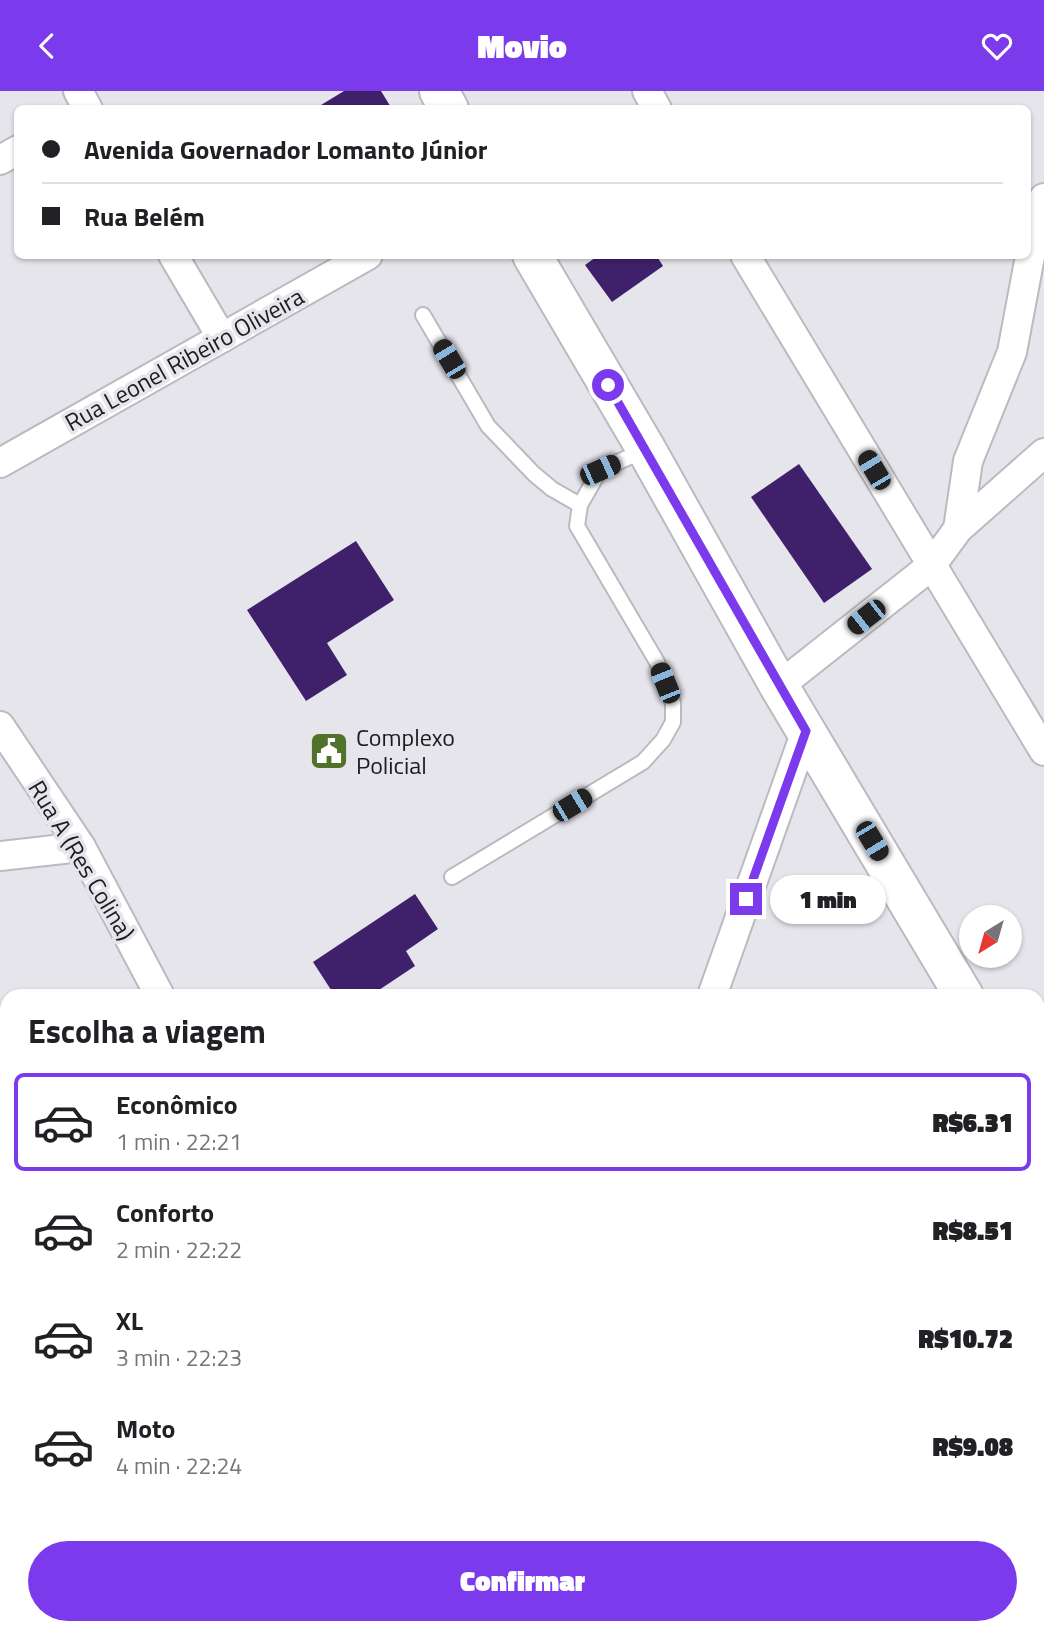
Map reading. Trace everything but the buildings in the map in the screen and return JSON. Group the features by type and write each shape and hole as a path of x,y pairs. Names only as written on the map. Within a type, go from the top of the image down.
{"main road":[{"path":"534,259 646,449 779,686 960,989"}],"street":[{"path":"1031,251 1044,198"},
{"path":"175,259 222,338"},
{"name":"Rua Leonel Ribeiro Oliveira","path":"0,463 362,259"},
{"path":"747,259 1044,751"},
{"path":"958,529 968,461 1012,352 1029,259"},
{"path":"779,686 931,566 958,529 1044,453"},
{"name":"Rua A (Res Colina)","path":"0,726 81,848 156,989"},
{"path":"714,989 806,731"},
{"path":"0,856 81,848"}],"lane":[{"path":"423,315 488,426 534,474 552,489 580,505"},
{"path":"453,877 643,762 663,740 673,722 673,703 657,662 578,526 580,505 600,470 646,449"}],"place":[{"name":"Complexo Policial","path":"329,751"}],"route":[{"path":"608,385 806,731 746,899"}]}
